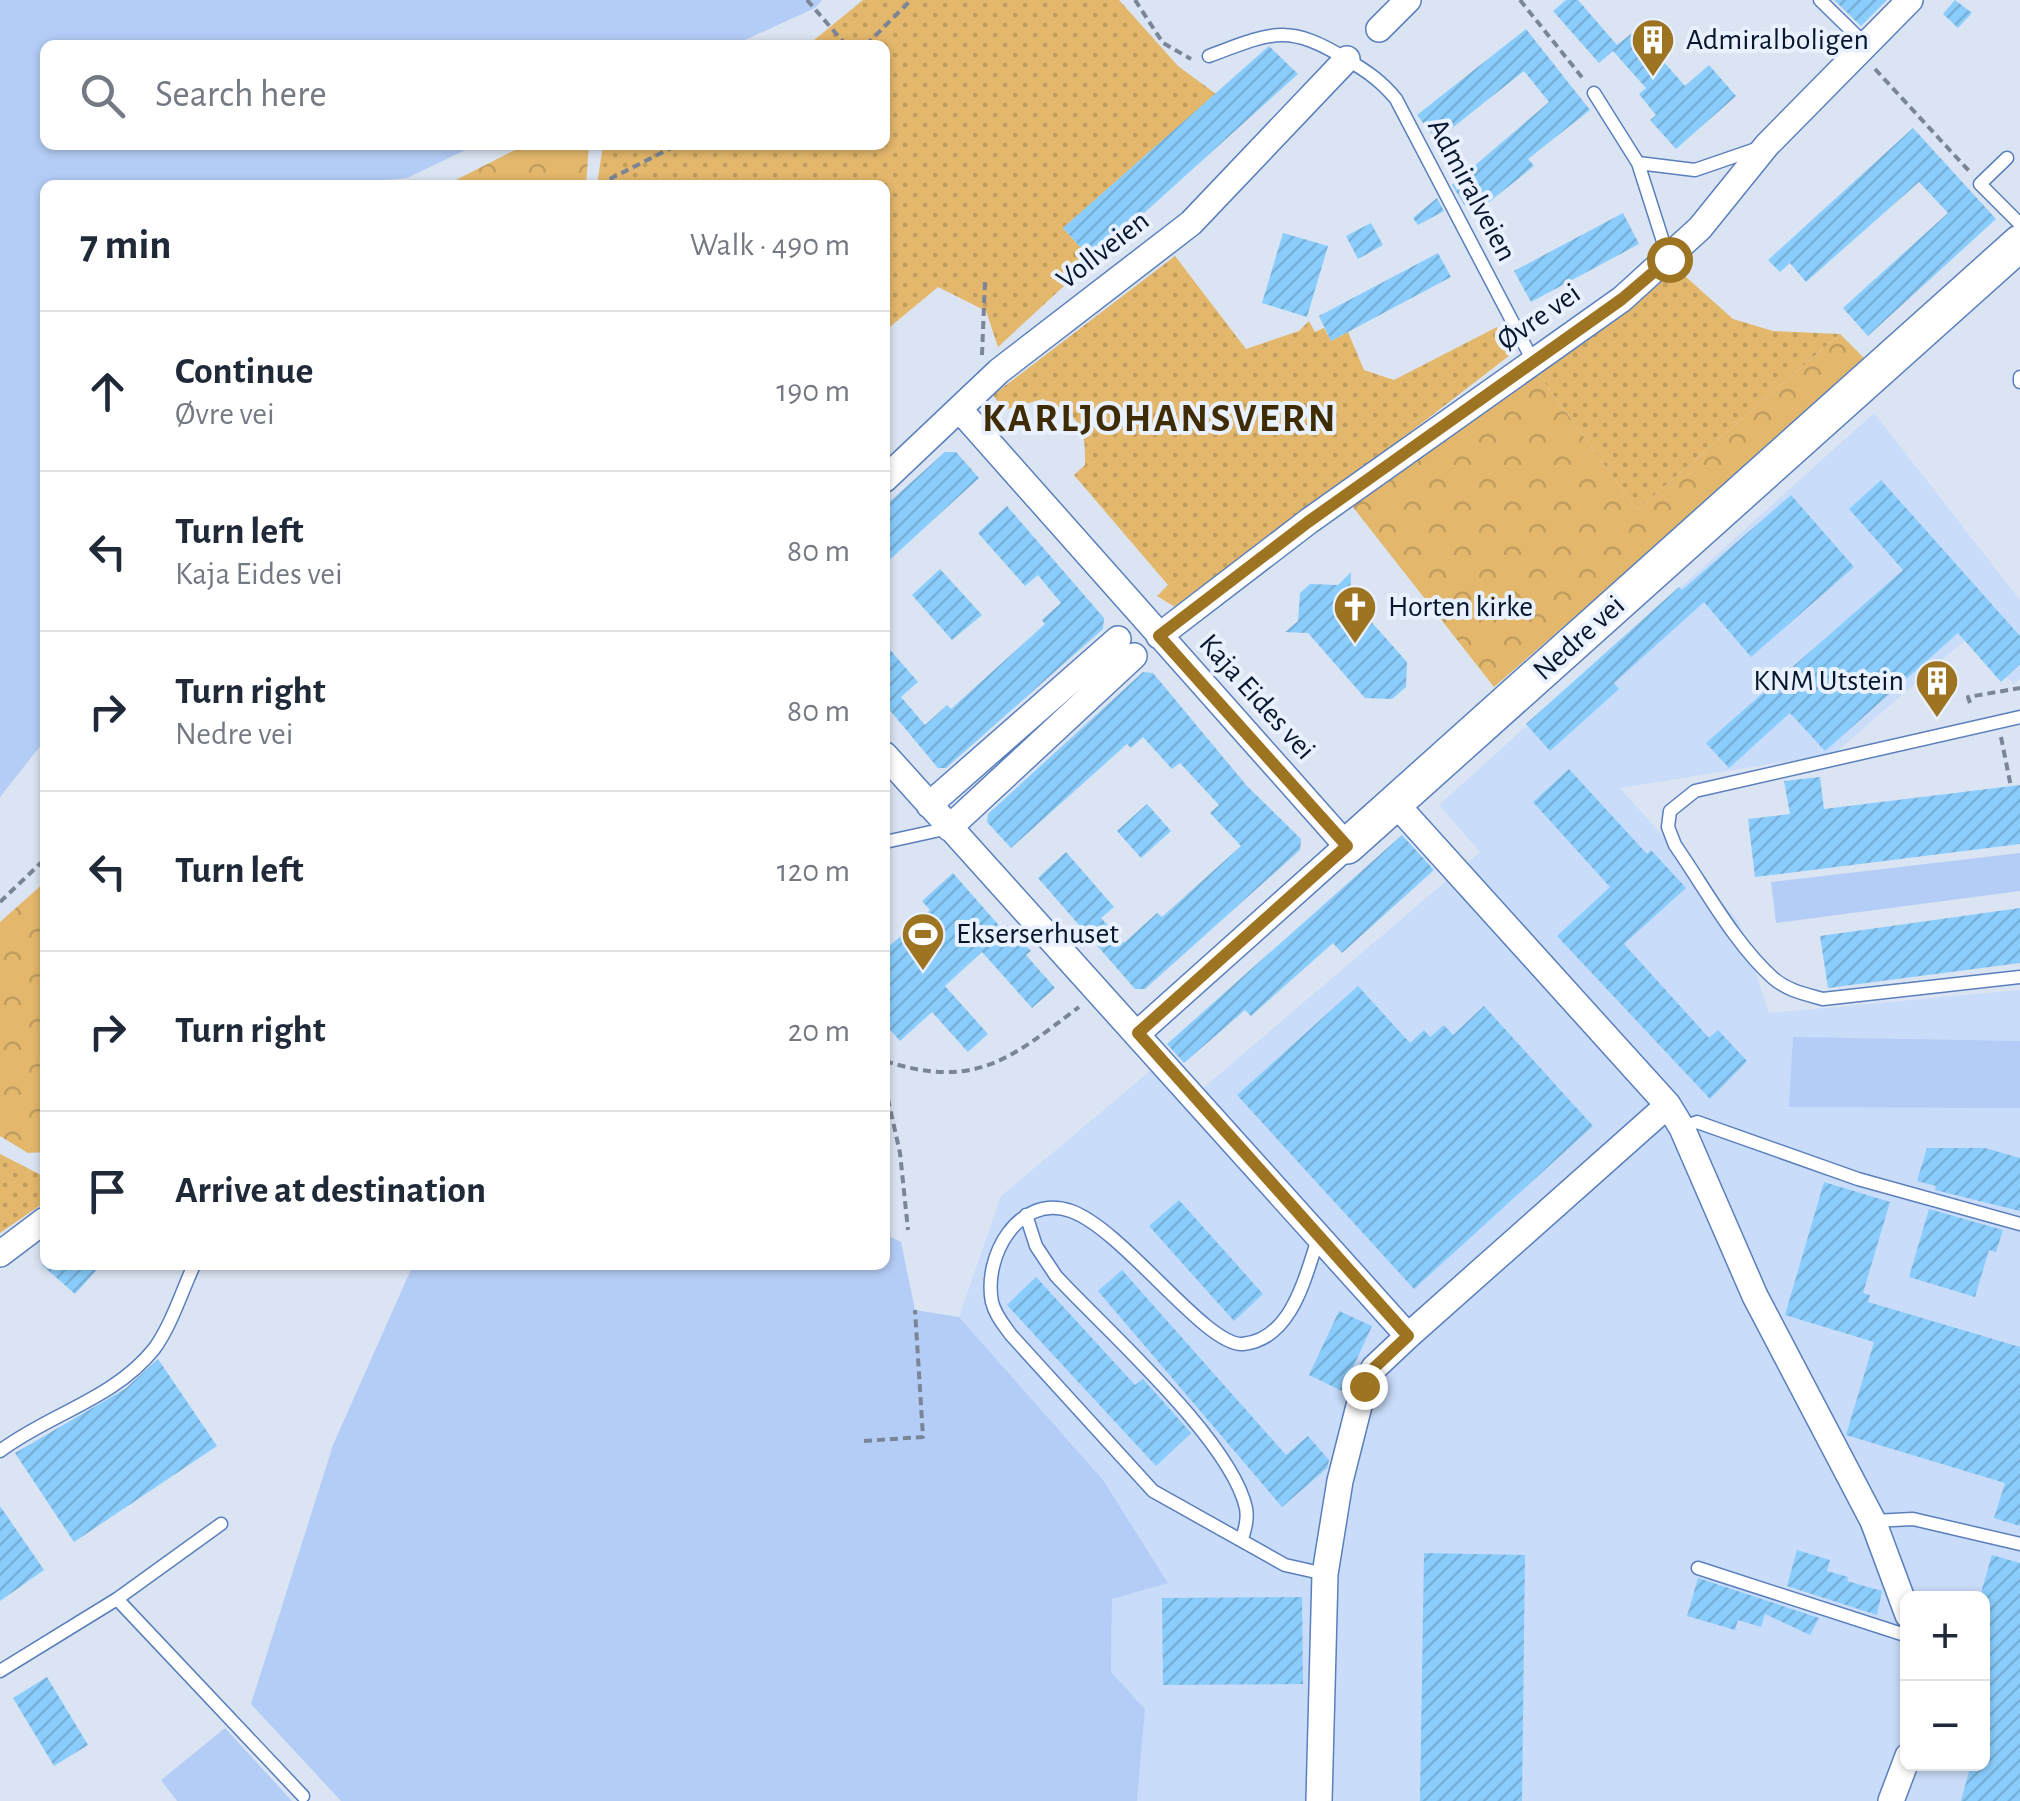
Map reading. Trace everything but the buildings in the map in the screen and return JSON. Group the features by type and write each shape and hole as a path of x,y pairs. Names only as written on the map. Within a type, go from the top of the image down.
{"main road":[{"name":"Nedre vei","path":"1347,846 2020,243"}],"street":[{"path":"1379,29 1408,0"},
{"name":"Øvre vei","path":"1159,636 1622,299 1669,259 1766,146 1910,0"},
{"name":"Vollveien","path":"890,473 981,390 1191,223 1347,59"},
{"name":"Kaja Eides vei","path":"960,410 1347,846"},
{"path":"929,805 1126,648 949,828"},
{"path":"890,761 1408,1336"},
{"path":"1395,803 1668,1105 1682,1128 1755,1296 1874,1521 1900,1593"},
{"name":"Nedre vei","path":"1138,1033 1347,846"},
{"path":"1320,1801 1325,1574 1349,1436 1364,1386 1374,1368 1408,1336 1668,1105"},
{"path":"0,1254 40,1224"},
{"path":"1891,1801 1902,1771"}],"lane":[{"path":"1820,0 1861,47"},
{"name":"Admiralveien","path":"1208,56 1254,39 1287,34 1320,40 1377,76 1396,99 1533,361"},
{"path":"1594,93 1638,164 1669,259"},
{"path":"1638,164 1695,170 1766,146"},
{"path":"2007,158 1980,184 2020,224"},
{"path":"2020,718 1696,791 1670,811 1668,827 1675,845 1748,948 1773,978 1792,991 1824,1000 2020,977"},
{"path":"890,841 949,828"},
{"path":"1682,1128 1697,1122 1858,1179 2020,1224"},
{"path":"1319,1236 1300,1292 1283,1321 1259,1340 1235,1344 1217,1336 1102,1227 1056,1207 1026,1215 1010,1229 994,1269 992,1301 1002,1322 1130,1471 1163,1498 1284,1565 1325,1574"},
{"path":"1026,1215 1036,1246 1056,1276 1213,1444 1244,1502 1247,1514 1242,1539"},
{"path":"0,1452 28,1430 76,1410 134,1371 157,1345 192,1270"},
{"path":"1874,1521 1913,1520 2020,1544"},
{"path":"0,1670 118,1599 222,1524"},
{"path":"1698,1568 1900,1633"},
{"path":"118,1599 303,1796"}],"path":[{"path":"807,0 842,40"},
{"path":"871,40 911,0"},
{"path":"1135,0 1162,43 1194,62 1208,56"},
{"path":"1520,0 1594,93"},
{"path":"1861,47 1980,184"},
{"path":"608,180 667,150"},
{"path":"981,390 985,282"},
{"path":"1970,703 1968,698 2020,688"},
{"path":"1999,724 2011,786"},
{"path":"0,902 40,864"},
{"path":"890,1062 927,1074 1008,1060 1098,992"},
{"path":"890,1108 900,1153 908,1230"},
{"path":"864,1440 924,1437 914,1310"}],"shaded area":[{"path":"0,0 822,0 815,8 745,40 40,40 40,150 466,150 407,178 388,180 40,180 40,746 0,797"},
{"path":"1874,413 2020,600 2020,679 2014,684 1966,639 1834,754 1620,788 1739,922 1769,1013 2020,990 2020,1801 1137,1801 1145,1709 1111,1672 1112,1598 1167,1582 1103,1480 959,1317 1001,1196 1150,1071 1188,1101 1480,852 1439,805"},
{"path":"2020,853 2020,891 1776,923 1771,882"},
{"path":"1793,1037 2020,1041 2020,1108 1789,1107"},
{"path":"890,1236 901,1242 915,1310 959,1317 1103,1480 1168,1583 1112,1599 1111,1672 1145,1709 1137,1801 341,1801 251,1704 333,1445 411,1270 890,1270"},
{"path":"225,1728 292,1801 177,1801 161,1780"}],"green space":[{"path":"863,0 1119,0 1178,66 1216,94 1063,228 1092,260 998,347 986,311 938,287 890,327 890,180 598,180 602,150 890,150 890,40 814,40"},
{"path":"515,150 589,150 586,180 456,180"},
{"path":"1175,256 1246,349 1299,331 1309,321 1315,332 1324,328 1331,341 1348,332 1364,370 1394,380 1497,327 1510,355 1180,610 1157,596 1168,585 1074,475 1085,465 1085,451 1082,431 1073,417 1043,399 1004,410 993,395"},
{"path":"1677,269 1733,319 1773,331 1840,334 1637,510 1536,371 1628,310"},
{"path":"1840,334 1868,362 1494,687 1349,502 1536,371 1637,510"},
{"path":"40,886 40,1152 28,1153 0,1136 0,922"},
{"path":"0,1154 40,1174 40,1205 0,1233"}],"place":[{"name":"Admiralboligen","path":"1653,78"},
{"name":"Horten kirke","path":"1355,645"},
{"name":"KNM Utstein","path":"1937,719"},
{"name":"Ekserserhuset","path":"923,972"}],"district":[{"name":"KARLJOHANSVERN","path":"1160,419"}],"route":[{"path":"1364,1386 1374,1368 1408,1336 1138,1033 1347,846 1159,636 1308,522 1622,299 1669,259"}]}
